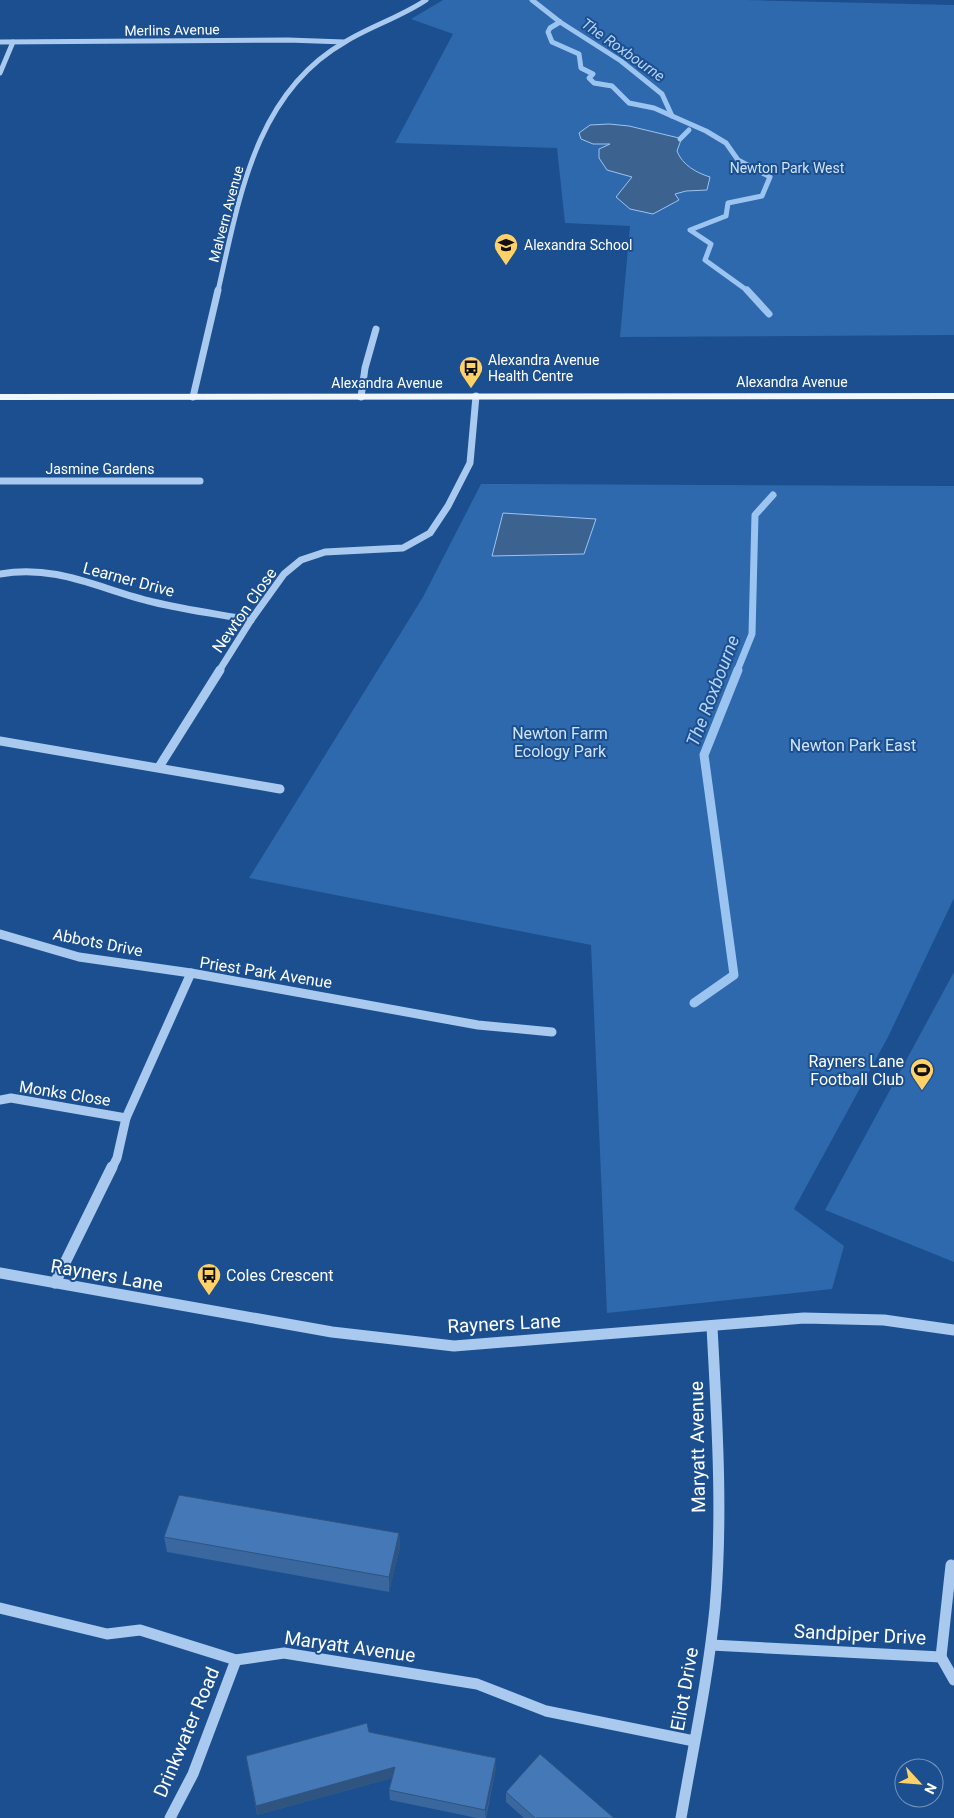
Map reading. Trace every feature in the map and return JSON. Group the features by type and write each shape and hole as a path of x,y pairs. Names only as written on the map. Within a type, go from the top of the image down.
{"main road":[{"name":"Alexandra Avenue","path":"0,398 954,396"}],"street":[{"name":"Malvern Avenue","path":"193,397 244,180 259,141 291,87 308,69 344,42 413,9 426,0"},
{"name":"Merlins Avenue","path":"0,42 280,40 344,42"},
{"path":"0,73 13,42"},
{"path":"361,397 365,368 376,328"},
{"name":"Newton Close","path":"159,767 250,620 284,574 301,560 325,552 403,548 430,534 448,506 470,463 476,396"},
{"name":"Jasmine Gardens","path":"0,481 200,481"},
{"name":"Learner Drive","path":"0,574 18,569 47,570 152,602 250,620"},
{"path":"0,741 280,789"},
{"name":"Abbots Drive","path":"0,934 79,956 191,973"},
{"name":"Priest Park Avenue","path":"54,1283 117,1158 126,1118 191,973 478,1025 552,1032"},
{"name":"Monks Close","path":"0,1100 11,1098 126,1118"},
{"name":"Rayners Lane","path":"0,1274 332,1332 454,1346 712,1327 804,1318 884,1320 954,1330"},
{"name":"Maryatt Avenue","path":"712,1327 718,1441 716,1566"},
{"name":"Sandpiper Drive","path":"711,1646 941,1657 950,1565 954,1567"},
{"name":"Eliot Drive","path":"681,1818 711,1646 716,1566"},
{"name":"Maryatt Avenue","path":"0,1608 71,1627 108,1634 140,1630 236,1660 284,1653 477,1684 546,1711 694,1741"},
{"path":"941,1657 954,1680"},
{"name":"Drinkwater Road","path":"170,1818 193,1774 236,1660"}],"green space":[{"name":"Newton Park West","path":"443,0 746,0 954,5 954,335 620,337 630,226 565,223 557,148 395,143 453,34 411,19"},
{"name":"Newton Farm Ecology Park","path":"481,484 954,486 954,898 888,1037 794,1209 844,1246 832,1289 607,1313 591,945 249,878 423,597"},
{"name":"Rayners Lane Football Club","path":"954,972 954,1262 825,1210"}],"shaded area":[{"path":"590,125 629,126 679,138 681,140 677,151 682,160 695,171 710,177 707,190 686,191 675,194 679,200 653,214 630,209 616,197 632,177 607,170 599,158 599,149 610,144 593,144 581,139 579,133"},
{"path":"503,513 596,519 584,554 492,556"}],"building":[{"path":"179,1495 399,1533 389,1577 164,1537"},
{"path":"367,1723 369,1732 496,1758 485,1810 389,1790 395,1767 256,1806 246,1756"},
{"path":"540,1754 614,1818 535,1818 506,1792"}],"waterway":[{"name":"The Roxbourne","path":"532,0 560,22"},
{"name":"The Roxbourne","path":"560,22 621,61 662,94 672,116"},
{"path":"560,22 550,28 548,32 552,42 579,54 581,68 593,74 589,78 594,83 612,86 629,103 654,108 672,116"},
{"name":"The Roxbourne","path":"672,116 706,131 726,143 738,160 770,177 762,196 728,203 726,216 690,230 711,244 705,260 748,291"},
{"path":"680,139 689,130"},
{"name":"The Roxbourne","path":"748,291 769,314"},
{"name":"The Roxbourne","path":"737,671 752,634 755,515 773,495"},
{"name":"The Roxbourne","path":"694,1003 734,975 704,755 738,670"}],"place":[{"name":"Alexandra School","path":"506,266"},
{"name":"Alexandra Avenue Health Centre","path":"471,389"},
{"name":"Rayners Lane Football Club","path":"922,1091"},
{"name":"Coles Crescent","path":"209,1296"}],"park label":[{"name":"Newton Park East","path":"853,745"}]}
